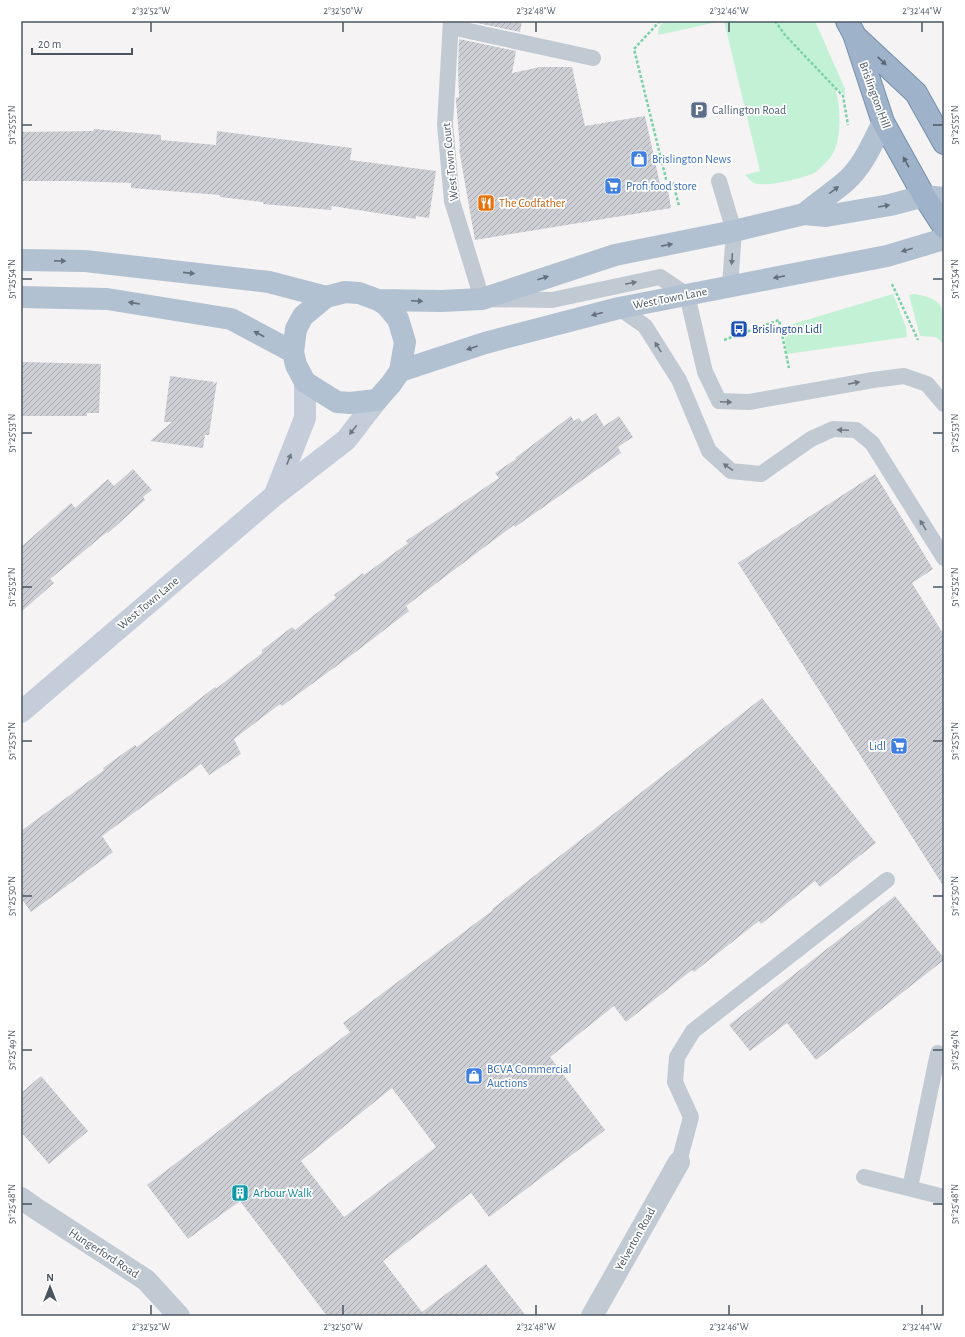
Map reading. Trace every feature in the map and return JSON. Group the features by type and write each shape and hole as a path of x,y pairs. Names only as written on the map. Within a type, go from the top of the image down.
{"highway":[{"name":"Brislington Hill","path":"850,28 883,122 934,197 944,227"},
{"name":"Brislington Hill","path":"850,28 916,93 944,143"}],"main road":[{"path":"804,214 846,182 854,173 883,122"},
{"path":"378,300 441,301 482,299 615,255 734,231 804,214 826,216 934,197"},
{"name":"West Town Lane","path":"400,371 485,343 619,308 887,256 944,239"},
{"path":"21,260 85,261 269,282 326,297"},
{"path":"345,292 360,293 386,305 398,319 405,342 400,371 377,400 350,404 337,402 305,382 296,365 293,352 296,329 303,316 326,297 345,292"},
{"path":"21,297 107,299 231,319 293,352"},
{"name":"West Town Lane","path":"275,495 305,418 305,382"},
{"name":"West Town Lane","path":"21,712 275,495 346,440 377,400"}],"street":[{"name":"Yelverton Road","path":"592,1316 679,1162"},
{"name":"Hungerford Road","path":"21,1198 41,1213 146,1280 179,1316"}],"lane":[{"path":"451,24 593,58"},
{"name":"West Town Court","path":"451,24 445,124 452,201 482,299"},
{"path":"719,181 734,231 730,286"},
{"path":"482,299 552,300 660,278 687,295 705,372 719,401 749,402 904,376 927,384 944,404"},
{"path":"619,308 645,326 679,380 708,451 731,471 761,474 811,439 833,429 856,430 872,443 944,558"},
{"path":"679,1162 691,1117 675,1082 677,1057 693,1031 886,880"},
{"path":"910,1188 938,1054"},
{"path":"864,1177 944,1197"}],"path":[{"path":"660,21 634,49 666,179 673,183 679,206"},
{"path":"775,21 785,36 843,96 848,124 846,130"},
{"path":"891,281 918,340"}],"green space":[{"path":"664,21 722,21 658,35 659,27"},
{"path":"724,21 815,21 845,89 845,95 838,89 836,92 839,107 839,126 837,144 834,152 830,158 814,173 793,180 766,184 754,183 745,175 760,171"},
{"path":"893,294 906,327 907,337 787,354 783,327"},
{"path":"914,294 926,296 939,304 944,316 944,344 936,337 920,336 909,295"}],"building":[{"path":"468,21 522,21 520,32"},
{"path":"459,39 516,51 512,73 540,67 572,67 585,126 645,116 660,184 667,184 671,208 475,240 459,149 456,98 459,97"},
{"path":"94,129 161,135 161,140 216,145 217,131 352,148 350,160 436,171 429,218 416,216 416,219 332,206 331,210 263,204 263,202 220,197 220,195 131,188 131,183 21,181 21,132 93,131"},
{"path":"21,362 101,364 99,413 87,413 87,416 21,416"},
{"path":"170,376 214,382 213,385 217,381 209,435 205,435 203,448 150,441 172,422 164,422"},
{"path":"596,413 604,426 619,416 633,437 618,447 621,453 515,527 514,525 406,606 409,611 357,651 282,706 280,704 234,739 241,754 209,775 201,764 102,836 113,852 31,912 21,898 21,831 104,770 103,768 135,745 137,747 215,687 217,688 262,653 262,650 292,627 295,630 336,598 334,595 363,573 364,575 408,543 406,541 499,478 495,473 516,459 515,458 571,416 574,421 579,418 582,422"},
{"path":"133,469 152,490 143,497 145,500 108,533 107,532 50,579 54,583 21,612 21,547 71,503 75,508 108,479 114,486"},
{"name":"Lidl","path":"875,474 933,569 912,583 944,635 944,887 738,563"},
{"path":"762,698 876,843 820,887 815,881 761,924 759,921 694,972 692,970 626,1022 614,1006 550,1057 605,1130 489,1217 471,1193 383,1261 422,1312 486,1264 526,1316 327,1316 240,1201 188,1239 147,1185 350,1032 343,1023 493,910 492,909","holes":["392,1088 436,1147 344,1217 301,1161"]},
{"path":"895,896 944,958 944,960 816,1060 787,1023 750,1051 729,1025"},
{"path":"41,1076 88,1131 49,1164 21,1132 21,1093"}],"place":[{"name":"Callington Road","path":"699,110"},
{"name":"Brislington News","path":"639,159"},
{"name":"Profi food store","path":"613,186"},
{"name":"The Codfather","path":"486,203"},
{"name":"Brislington Lidl","path":"739,329"},
{"name":"Lidl","path":"899,746"},
{"name":"BCVA Commercial Auctions","path":"474,1076"},
{"name":"Arbour Walk","path":"240,1193"}]}
